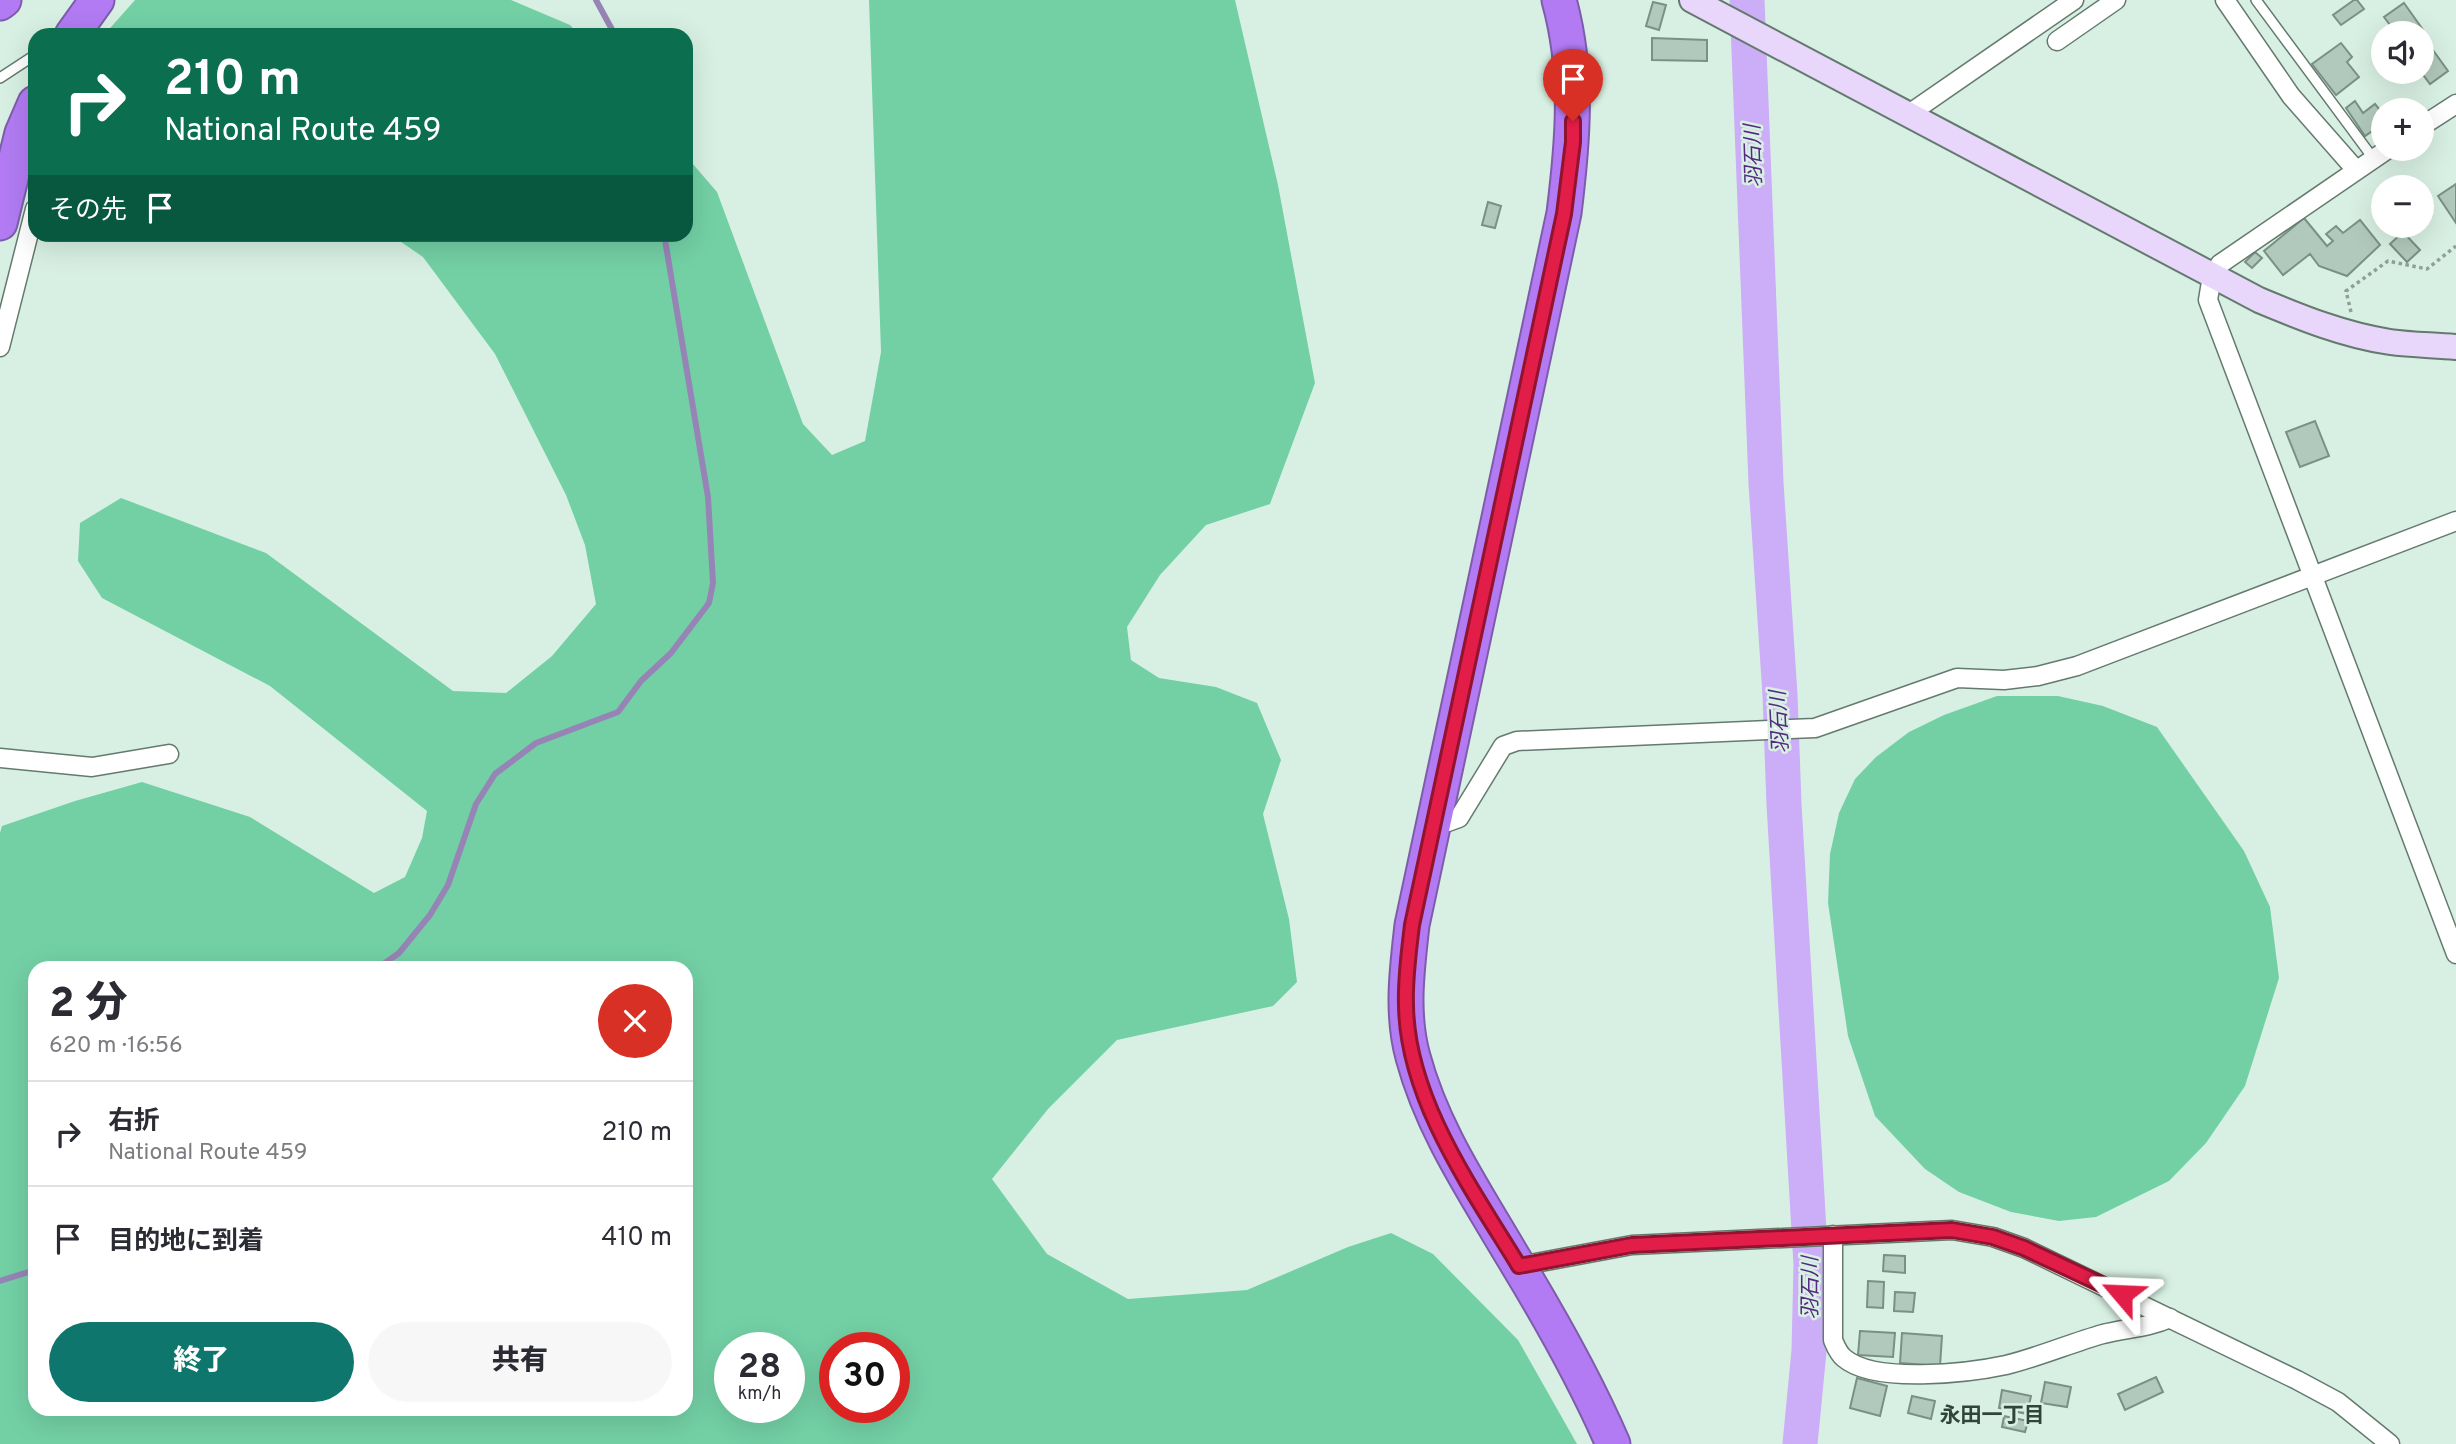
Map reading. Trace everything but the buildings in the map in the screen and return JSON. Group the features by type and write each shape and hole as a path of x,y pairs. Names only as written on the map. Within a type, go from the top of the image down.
{"highway":[{"path":"75,28 97,0"},
{"path":"1559,0 1569,33 1572,79 1573,142 1564,214 1412,925 1405,1007 1412,1056 1429,1104 1451,1153 1519,1266 1593,1399 1613,1444"},
{"path":"0,223 19,144 28,121"}],"street":[{"path":"1692,0 2212,276 2303,319 2391,342 2456,346"},
{"path":"1909,114 2074,0"},
{"path":"2225,0 2291,96 2356,170"},
{"path":"2057,41 2108,2"},
{"path":"2434,118 2456,104"},
{"path":"2371,160 2220,264 2212,276 2208,300 2456,954"},
{"path":"0,347 28,237"},
{"path":"1434,822 1448,822 1459,818 1503,746 1517,741 1815,728 1957,678 2004,680 2038,676 2077,666 2456,521"},
{"path":"0,758 92,767 169,754"},
{"path":"1519,1266 1632,1245 1952,1230 1993,1237 2024,1248 2338,1402 2390,1444"},
{"path":"1829,1235 1833,1340 1837,1351 1845,1359 1879,1373 1967,1371 2007,1364 2103,1334 2154,1326 2170,1318"}],"lane":[{"path":"2256,0 2371,141"},
{"path":"0,78 28,60"}],"path":[{"path":"2356,335 2346,291 2388,261 2427,269 2456,246"}],"green space":[{"path":"135,0 511,0 573,28 110,28"},
{"path":"869,0 1235,0 1278,185 1315,383 1270,504 1206,525 1160,575 1127,627 1131,660 1159,678 1216,687 1257,703 1281,760 1263,814 1289,919 1297,982 1273,1006 1117,1040 1048,1109 992,1179 1047,1254 1128,1299 1247,1290 1348,1247 1391,1233 1433,1254 1518,1340 1577,1444 0,1444 2,826 142,782 250,817 374,893 405,877 422,838 427,811 270,686 102,598 78,561 80,523 121,498 266,553 453,691 506,693 552,656 596,604 585,545 566,495 495,354 423,257 401,242 693,242 693,164 717,192 803,424 832,455 865,441 881,352"},
{"path":"1997,696 2058,696 2103,706 2157,727 2244,851 2270,907 2279,978 2245,1086 2206,1143 2169,1181 2096,1217 2059,1221 2011,1212 1959,1192 1925,1169 1875,1116 1848,1036 1828,903 1830,854 1839,813 1855,779 1876,757 1909,732 1944,715"}],"waterway":[{"path":"596,0 611,28"},
{"name":"羽石川","path":"1747,0 1766,483 1811,1265 1809,1351 1800,1444"},
{"path":"388,961 399,953 430,915 448,885 476,804 495,774 536,743 618,712 641,681 671,653 709,603 713,583 708,497 665,242"},
{"path":"0,1281 28,1272"}],"district":[{"name":"永田一丁目","path":"1992,1415"}],"route":[{"path":"1573,121 1564,214 1412,925 1407,965 1405,1007 1412,1056 1429,1104 1451,1153 1519,1266 1632,1245 1952,1230 1993,1237 2024,1248 2122,1294"}]}
